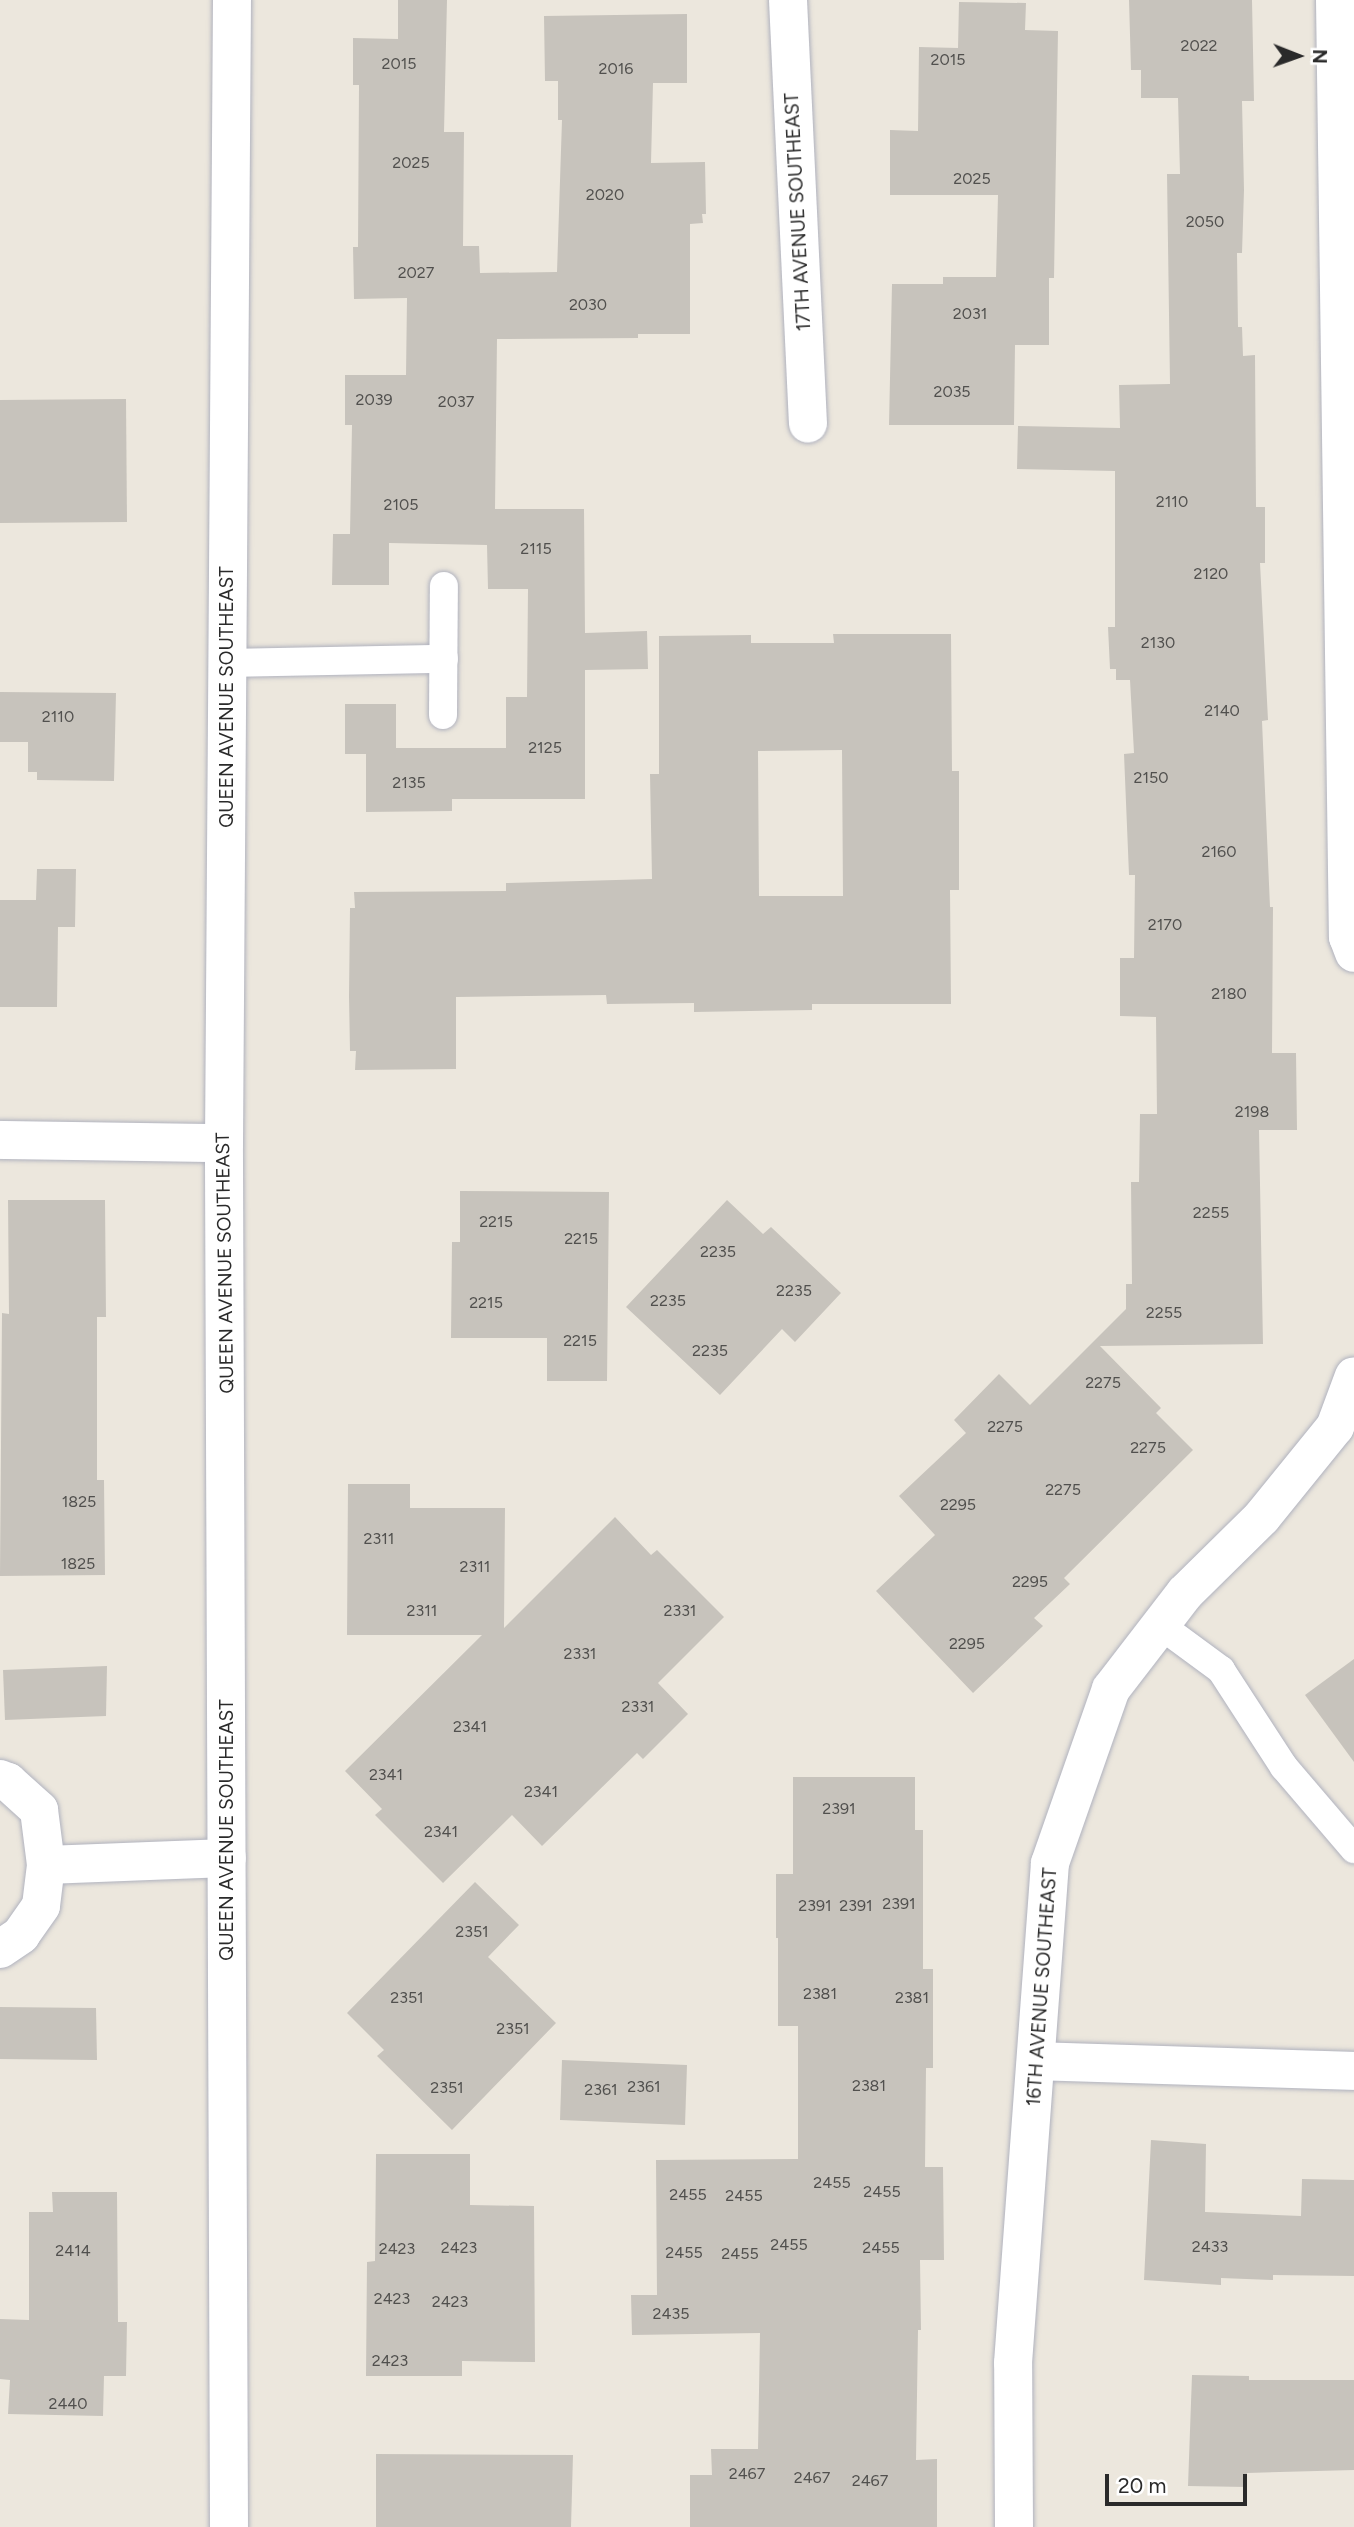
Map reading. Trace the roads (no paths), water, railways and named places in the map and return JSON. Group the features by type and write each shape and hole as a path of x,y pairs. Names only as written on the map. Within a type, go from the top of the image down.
{"street":[{"name":"QUEEN AVENUE SOUTHEAST","path":"229,2527 224,1143 232,0"},
{"name":"17TH AVENUE SOUTHEAST","path":"788,0 808,424"},
{"path":"1335,0 1348,937 1354,953"},
{"path":"0,1140 224,1143"},
{"name":"16TH AVENUE SOUTHEAST","path":"1014,2527 1013,2363 1050,1863 1111,1689 1185,1593 1262,1517 1335,1427 1354,1376"},
{"path":"0,1779 8,1782 39,1810 46,1865 41,1906 21,1935 0,1948"},
{"path":"46,1865 227,1858"},
{"path":"1036,2061 1354,2071"}],"lane":[{"path":"443,715 444,586"},
{"path":"228,663 444,659"},
{"path":"1160,1625 1221,1670 1284,1767 1354,1849"}]}
